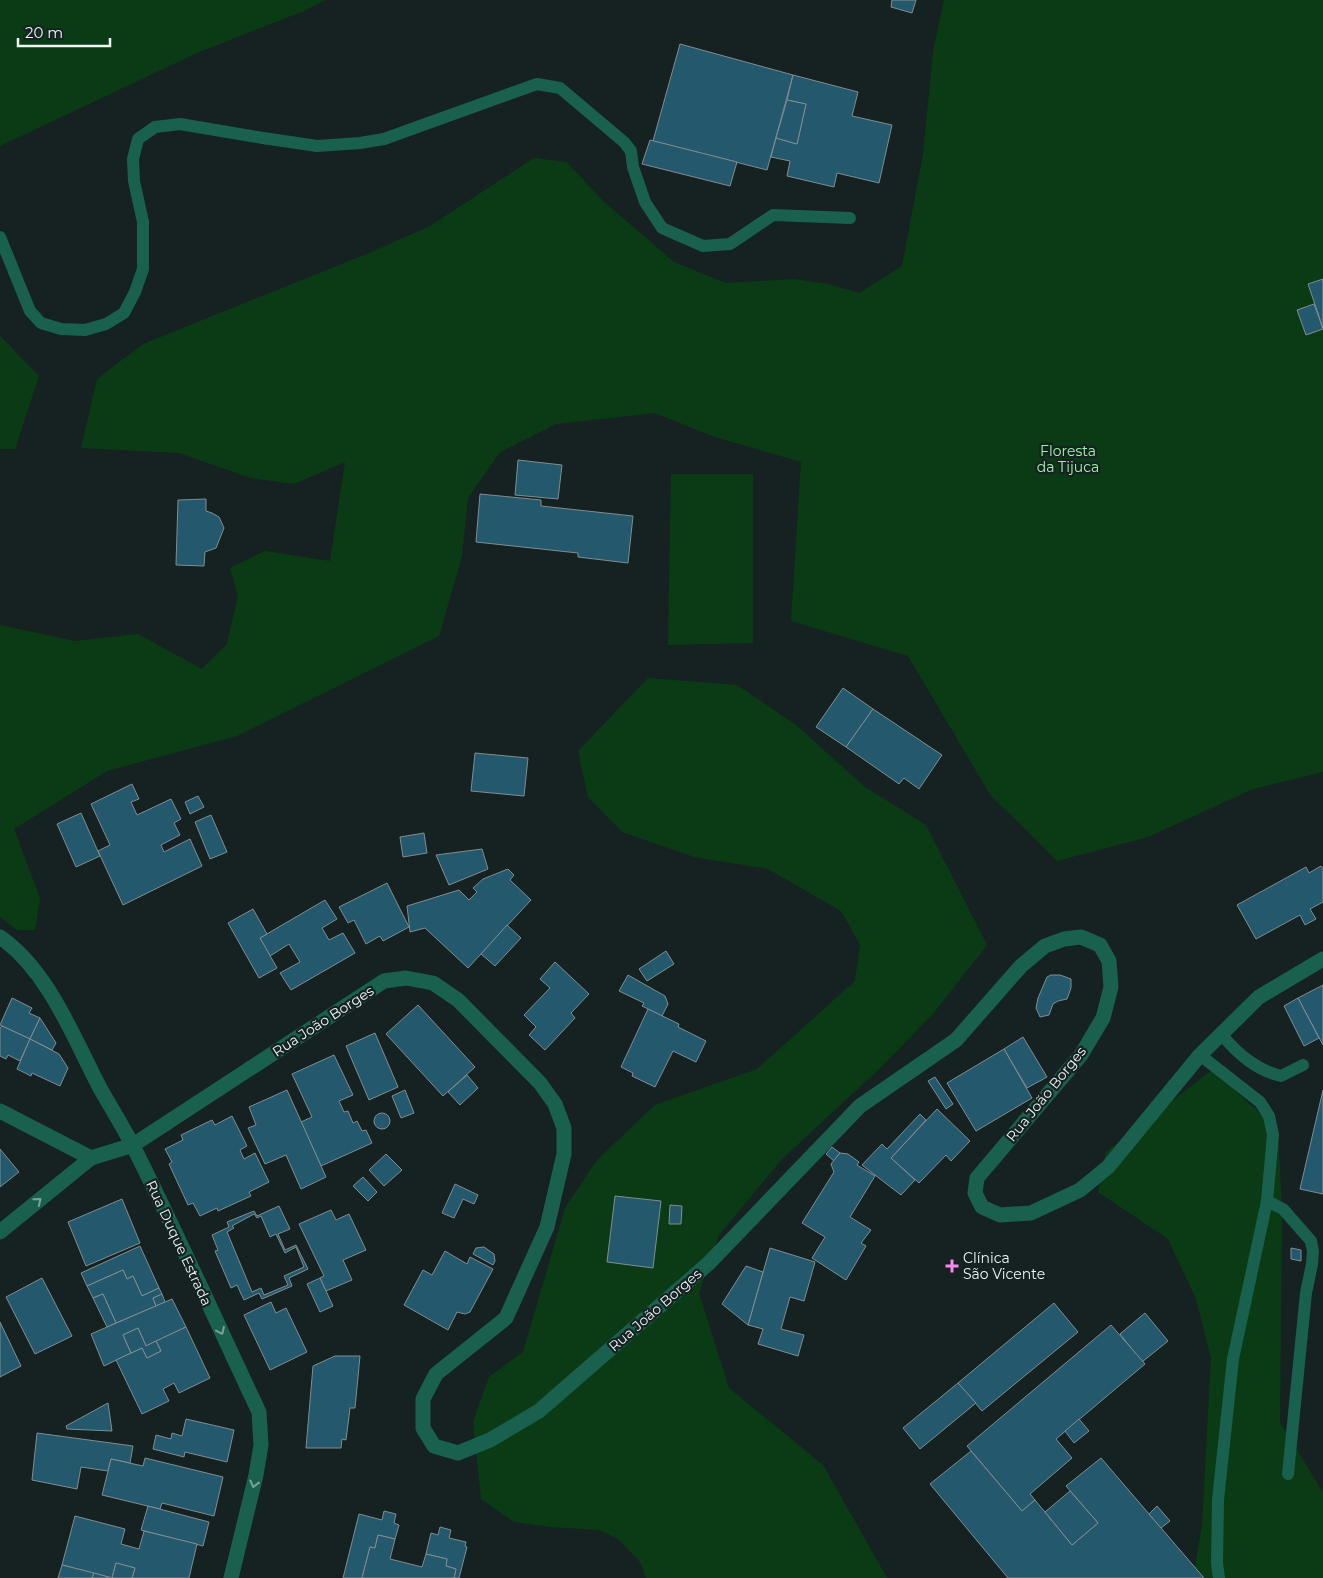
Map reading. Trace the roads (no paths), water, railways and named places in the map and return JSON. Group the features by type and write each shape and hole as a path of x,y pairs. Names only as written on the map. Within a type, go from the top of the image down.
{"street":[{"name":"Rua Duque Estrada","path":"0,937 33,970 57,1003 132,1145 259,1412 261,1444 256,1475 231,1578"},
{"name":"Rua João Borges","path":"0,1232 91,1158 132,1145 384,981 406,978 433,983 458,1000 540,1083 555,1104 564,1128 564,1154 546,1227 506,1318 436,1374 423,1399 423,1428 434,1446 458,1453 490,1440 539,1411 709,1263 860,1106 956,1040 1021,966 1045,946 1064,939 1081,937 1100,945 1109,961 1111,987 1103,1018 1081,1055 977,1178 975,1193 982,1207 1000,1215 1031,1213 1080,1190 1108,1167 1200,1056 1259,997 1323,959"},
{"path":"0,1111 91,1158"}],"lane":[{"path":"0,237 30,311 41,323 61,329 85,330 106,324 124,313 135,292 143,269 143,222 134,181 133,159 138,138 155,127 180,124 318,146 360,143 384,139 537,84 560,88 624,142 631,150 633,167 646,202 662,228 703,246 730,244 773,215 850,218"},
{"path":"1222,1035 1239,1055 1270,1074 1281,1076 1303,1065"},
{"path":"1200,1056 1260,1102 1269,1116 1273,1136 1267,1201 1233,1359 1218,1500 1216,1563 1219,1578"},
{"path":"1267,1201 1283,1209 1310,1241 1313,1251 1306,1293 1288,1474"}],"place":[{"name":"Clínica São Vicente","path":"952,1266"}],"park label":[{"name":"Floresta da Tijuca","path":"1068,460"}]}
